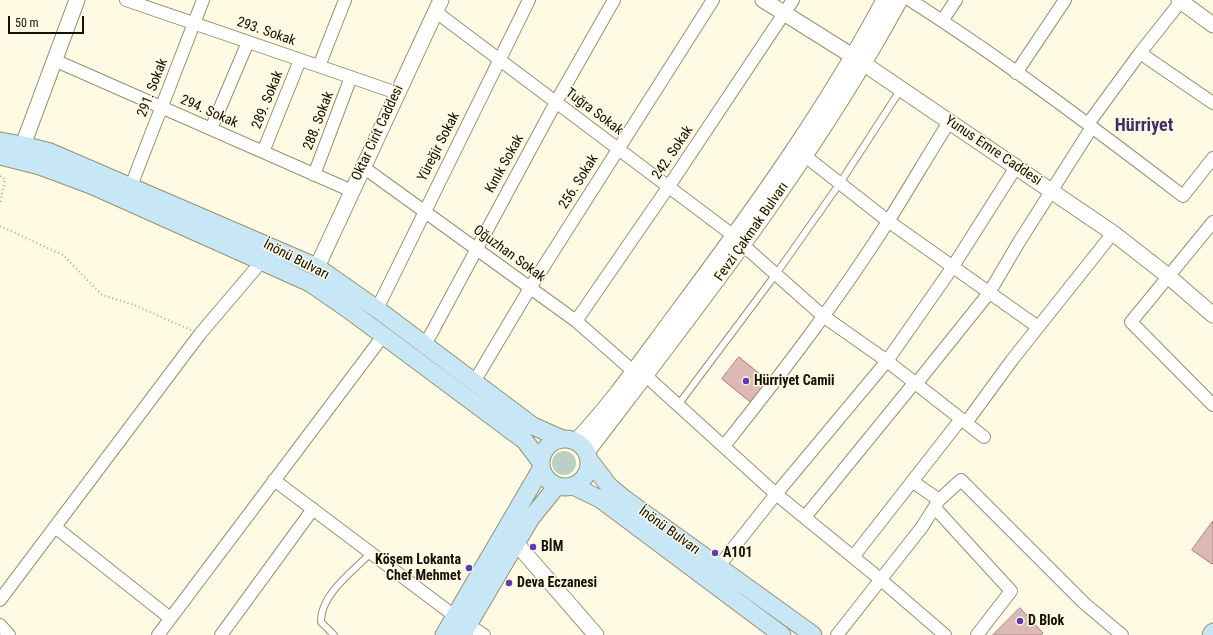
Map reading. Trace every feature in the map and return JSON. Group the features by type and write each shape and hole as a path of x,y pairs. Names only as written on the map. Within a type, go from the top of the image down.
{"main road":[{"name":"İnönü Bulvarı","path":"0,141 50,152 317,267 377,309 533,426 578,448 615,491 813,635"},
{"name":"İnönü Bulvarı","path":"0,156 40,166 91,185 262,261 322,290 525,441 541,465"},
{"path":"444,635 462,625 516,544 537,509 565,486 585,476 589,468 578,448 546,446 541,465 462,625"},
{"path":"541,465 544,476 565,486 600,499 782,635"}],"street":[{"path":"23,145 77,0"},
{"name":"293. Sokak","path":"126,0 397,93"},
{"name":"291. Sokak","path":"131,186 203,0"},
{"path":"319,66 345,0"},
{"name":"Yüreğir Sokak","path":"377,309 529,0"},
{"name":"Kınık Sokak","path":"425,345 556,102 614,0"},
{"name":"256. Sokak","path":"474,382 530,288 713,0"},
{"name":"Yunus Emre Caddesi","path":"763,0 859,60 1113,233 1168,276 1213,315"},
{"name":"242. Sokak","path":"576,321 669,186 793,0"},
{"name":"Fevzi Çakmak Bulvarı","path":"578,448 639,374 805,156 859,60 884,0"},
{"name":"Fevzi Çakmak Bulvarı","path":"739,241 799,143 900,0"},
{"path":"910,0 942,20 1090,126 1183,196 1213,158"},
{"path":"942,20 956,0"},
{"path":"1016,73 1065,0"},
{"path":"805,517 989,293 1090,126 1140,53 1181,1 1213,25"},
{"name":"Tuğra Sokak","path":"438,6 500,60 669,186 739,241 823,316 887,361 984,437"},
{"name":"Oktar Cirit Caddesi","path":"317,267 438,6"},
{"path":"211,129 248,42"},
{"path":"1140,53 1213,104"},
{"name":"294. Sokak","path":"54,60 352,191"},
{"name":"289. Sokak","path":"263,152 300,60"},
{"name":"288. Sokak","path":"314,174 351,77"},
{"path":"724,446 775,382 823,316 888,221 949,122"},
{"path":"805,156 888,221 952,268 1038,327"},
{"name":"Oğuzhan Sokak","path":"363,167 576,321 678,405 776,494 880,578 945,635"},
{"path":"719,566 776,494 887,361 952,268 1016,167"},
{"path":"1213,222 1131,322 1213,405"},
{"path":"853,557 912,481 963,421 1113,233"},
{"path":"0,600 200,334 262,261"},
{"path":"158,635 383,336"},
{"path":"274,480 371,553 462,625 484,635"},
{"path":"837,635 880,578 922,527 937,504 961,480 1084,602 1122,635"},
{"path":"912,481 937,504 1012,591 977,635"},
{"path":"221,635 313,509"},
{"path":"55,527 170,618"},
{"path":"516,544 596,635"},
{"path":"0,625 10,635"}],"lane":[{"path":"678,405 776,274 840,183 901,89"},
{"path":"334,635 321,622 323,604 371,553"}],"path":[{"path":"0,176 5,179 0,204"},
{"path":"0,226 63,255 102,295 134,306 200,334"}],"green space":[{"path":"564,451 569,452 575,458 575,468 569,474 564,475 559,474 553,468 552,463 553,458 559,452"}],"building":[{"name":"Hürriyet Camii","path":"739,357 771,383 754,405 722,379"},
{"path":"1213,521 1213,563 1212,564 1192,550"},
{"name":"D Blok","path":"1020,608 1043,633 1041,635 993,635"}],"place":[{"name":"Hürriyet Camii","path":"746,381"},
{"name":"BİM","path":"533,547"},
{"name":"A101","path":"715,553"},
{"name":"Köşem Lokanta Chef Mehmet","path":"469,568"},
{"name":"Deva Eczanesi","path":"509,583"},
{"name":"D Blok","path":"1020,621"}],"district":[{"name":"Hürriyet","path":"1144,126"}]}
